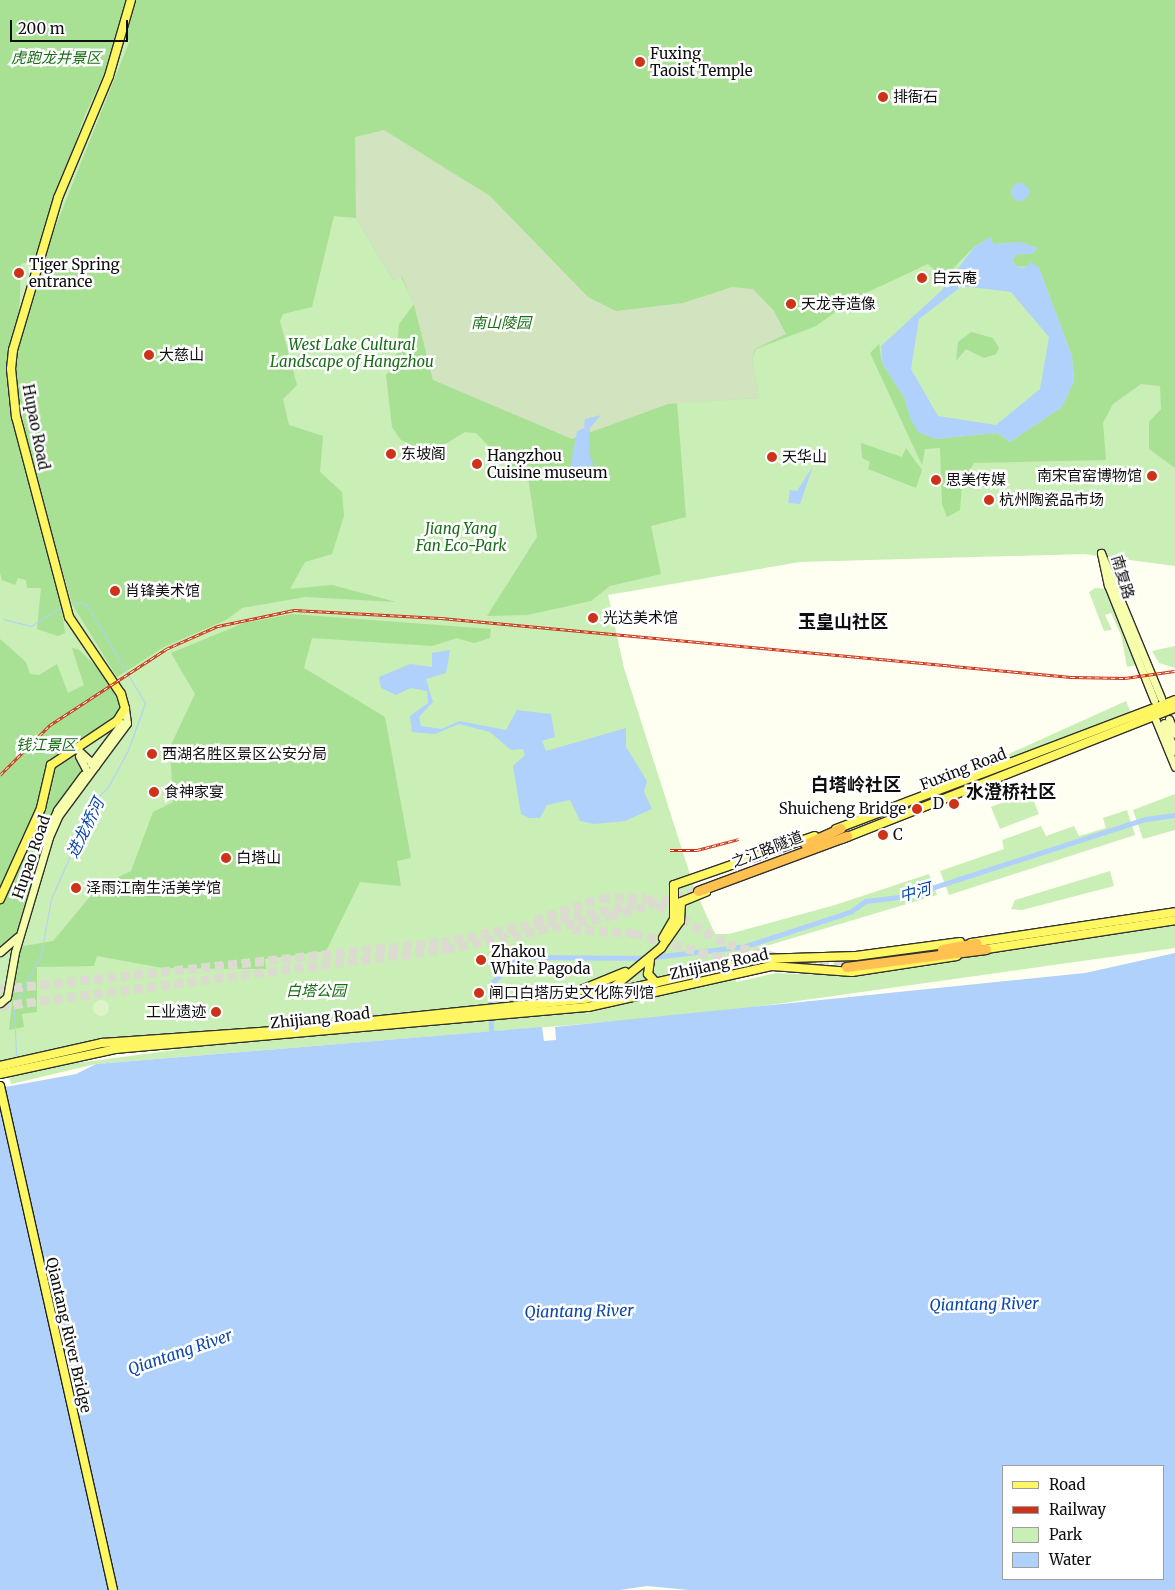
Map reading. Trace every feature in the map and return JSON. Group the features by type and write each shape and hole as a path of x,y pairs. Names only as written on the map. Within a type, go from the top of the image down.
{"highway":[{"name":"之江路隧道","path":"698,888 844,832"},
{"path":"976,943 846,964 986,949"}],"main road":[{"name":"Hupao Road","path":"0,1003 7,997 15,952 49,837 122,724 125,708 121,694 68,617 16,417 11,369 13,350 58,198 109,76 131,0"},
{"name":"南复路","path":"1101,553 1158,699 1108,584 1101,553"},
{"name":"Fuxing Road","path":"681,902 844,832 1175,700"},
{"path":"0,899 41,808 51,765 117,722 125,708"},
{"path":"1172,709 1169,722 1175,751"},
{"name":"Fuxing Road","path":"674,886 844,832 1172,709"},
{"path":"1154,716 1175,767"},
{"path":"1169,722 1175,734"},
{"path":"76,749 94,765"},
{"path":"76,749 86,769"},
{"name":"Hupao Road","path":"0,952 17,938 46,831 86,769 94,765"},
{"path":"656,983 647,971 653,955 680,921 681,902 674,886"},
{"path":"605,998 659,947 674,919 674,886"},
{"name":"Zhijiang Road","path":"0,1066 102,1043 489,1012 588,1007 619,993 758,960 856,956 976,943 1175,912"},
{"name":"Zhijiang Road","path":"0,1074 116,1049 489,1012 540,1004 605,998 755,968 867,971 986,949 1175,920"},
{"path":"540,1004 586,991 617,978 653,955"},
{"path":"605,998 617,978"},
{"name":"Zhijiang Road","path":"586,991 605,998"},
{"name":"Qiantang River Bridge","path":"0,1086 113,1590"}],"green space":[{"name":"West Lake Cultural Landscape of Hangzhou","path":"0,0 1175,0 1175,566 1084,554 800,562 608,595 624,668 695,890 715,934 729,934 835,905 929,874 937,895 726,958 736,982 776,973 848,976 1175,925 1175,948 705,1014 96,1064 11,1084 8,1072 183,1049 100,1054 0,1071"},
{"name":"虎跑龙井景区","path":"0,0 1175,0 1175,468 1149,449 1149,422 1161,409 1160,386 1141,384 1113,404 1103,423 1106,460 974,463 962,483 960,510 947,517 942,504 940,448 925,449 922,465 870,353 879,344 882,363 905,399 910,418 935,439 997,433 1010,442 1062,407 1074,381 1072,356 1039,268 1016,266 1012,260 1017,254 1032,254 1021,242 993,244 991,237 975,246 944,278 928,264 855,298 816,326 756,349 752,359 759,398 677,403 686,517 651,526 661,574 610,586 591,601 527,615 487,616 537,537 528,477 518,476 476,433 465,432 437,449 422,450 401,440 392,427 386,375 395,366 399,324 414,304 401,277 393,280 356,218 334,216 312,307 283,314 280,321 297,385 283,399 289,425 323,436 320,472 342,492 344,516 332,554 305,562 290,589 332,585 396,602 305,597 242,608 226,620 164,647 117,677 72,604 29,455 14,365 47,248 130,40 116,36 116,48 85,115 34,260 21,264 19,319 8,361 16,434 57,575 65,633 58,636 37,629 41,588 27,588 26,580 18,578 15,585 2,580 0,573"},
{"name":"南山陵园","path":"384,130 490,196 588,297 616,311 683,303 732,287 753,289 774,311 786,334 755,349 752,359 759,398 668,404 572,439 433,380 414,305 402,277 393,280 356,218 355,137"},
{"path":"971,332 993,338 999,348 996,354 984,358 966,349 956,361 958,342"},
{"path":"861,443 902,457 906,448 922,470 916,488 868,469 870,462 862,458"},
{"path":"1095,588 1108,589 1136,665 1127,667 1121,635 1111,613 1105,615 1112,630 1104,631 1089,592"},
{"path":"292,614 491,629 490,638 474,643 457,638 432,646 312,638 304,668 385,717 411,858 397,861 401,886 360,882 326,951 265,959 266,969 163,968 97,956 94,966 37,967 37,1012 22,1014 24,1027 9,1030 18,947 53,941 98,887 131,871 153,812 173,802 170,747 195,694 171,653 244,623"},
{"name":"钱江景区","path":"0,639 26,662 30,674 39,675 57,664 68,693 84,685 72,648 78,649 102,672 121,706 117,721 77,749 89,771 60,809 14,950 0,954"},
{"path":"1175,646 1175,668 1159,663 1152,651"},
{"path":"1126,701 1131,713 907,800"},
{"path":"1030,792 1039,814 1000,829 991,807"},
{"path":"1175,794 1175,830 1143,839 1133,810"},
{"path":"1127,810 1135,835 949,895 940,871 1004,849 1002,840 1041,826 1046,836 1074,826 1079,836 1106,828 1103,818"},
{"path":"1110,871 1114,886 1022,910 1011,909 1015,900"},
{"path":"101,1000 107,1002 109,1008 107,1014 101,1016 95,1014 93,1008 95,1002"}],"water":[{"path":"1020,183 1026,186 1029,192 1026,198 1020,201 1014,198 1011,192 1014,186"},
{"path":"991,237 993,244 1021,242 1038,248 1032,254 1017,254 1012,261 1016,266 1025,268 1031,262 1039,268 1072,356 1074,381 1062,407 1010,442 997,433 935,439 918,432 910,418 905,399 882,363 881,346 941,291 975,246","holes":["962,286 1011,292 1049,337 1040,389 996,425 938,416 911,369 919,319"]},
{"path":"601,415 590,428 589,454 594,465 570,469 577,431 584,428 585,419"},
{"path":"813,466 800,504 788,503 790,490 797,491"},
{"path":"450,650 446,673 426,679 433,702 419,717 421,726 442,729 459,721 506,730 517,710 551,714 555,737 542,741 546,751 626,728 626,747 647,781 644,792 652,809 625,821 594,824 580,821 570,800 547,805 540,818 529,818 521,814 513,766 525,755 523,749 511,750 490,732 459,724 435,734 412,732 410,716 428,703 427,691 411,688 396,695 381,688 379,677 410,664 432,667 432,653"},
{"name":"Qiantang River","path":"1175,953 1175,1590 689,1590 647,1586 620,1590 0,1590 0,1088 76,1074 96,1064 542,1027 544,1041 556,1040 555,1027 1085,973"}],"waterway":[{"name":"进龙桥河","path":"16,1055 14,1007 41,954 51,899 94,801 108,787 128,750 145,703 88,607 81,602 70,604"},
{"path":"3,619 31,626 62,607"},
{"name":"中河","path":"654,957 746,946 850,912 866,901 907,896 1146,819 1175,815"},
{"name":"中河","path":"491,1031 490,985 514,962 527,957 647,958"}],"tunnel":[{"path":"0,1006 446,949 610,916 698,891"},
{"path":"535,920 601,898 646,898 727,944 777,957"},
{"path":"0,989 441,942 634,905"},
{"path":"572,929 634,933 714,956 777,964"},
{"path":"807,960 846,961"}],"railway":[{"path":"0,775 50,725 166,649 218,626 294,610 441,618 1071,677 1125,678 1175,671"},
{"path":"670,850 697,850 739,839"},
{"path":"0,1091 112,1590"}],"place":[{"name":"Fuxing Taoist Temple","path":"640,62"},
{"name":"排衙石","path":"883,97"},
{"name":"Tiger Spring entrance","path":"19,273"},
{"name":"白云庵","path":"922,278"},
{"name":"天龙寺造像","path":"791,304"},
{"name":"大慈山","path":"149,355"},
{"name":"东坡阁","path":"391,454"},
{"name":"天华山","path":"772,457"},
{"name":"Hangzhou Cuisine museum","path":"477,464"},
{"name":"南宋官窑博物馆","path":"1152,476"},
{"name":"思美传媒","path":"936,480"},
{"name":"杭州陶瓷品市场","path":"989,500"},
{"name":"肖锋美术馆","path":"115,591"},
{"name":"光达美术馆","path":"593,618"},
{"name":"西湖名胜区景区公安分局","path":"152,754"},
{"name":"食神家宴","path":"154,792"},
{"name":"D","path":"954,804"},
{"name":"Shuicheng Bridge","path":"917,809"},
{"name":"C","path":"883,835"},
{"name":"白塔山","path":"226,858"},
{"name":"泽雨江南生活美学馆","path":"76,888"},
{"name":"Zhakou White Pagoda","path":"481,960"},
{"name":"闸口白塔历史文化陈列馆","path":"479,993"},
{"name":"工业遗迹","path":"216,1012"}],"district":[{"name":"玉皇山社区","path":"843,622"},
{"name":"白塔岭社区","path":"856,785"},
{"name":"水澄桥社区","path":"1011,792"}],"park label":[{"name":"Jiang Yang Fan Eco-Park","path":"461,536"},
{"name":"白塔公园","path":"316,991"}]}
